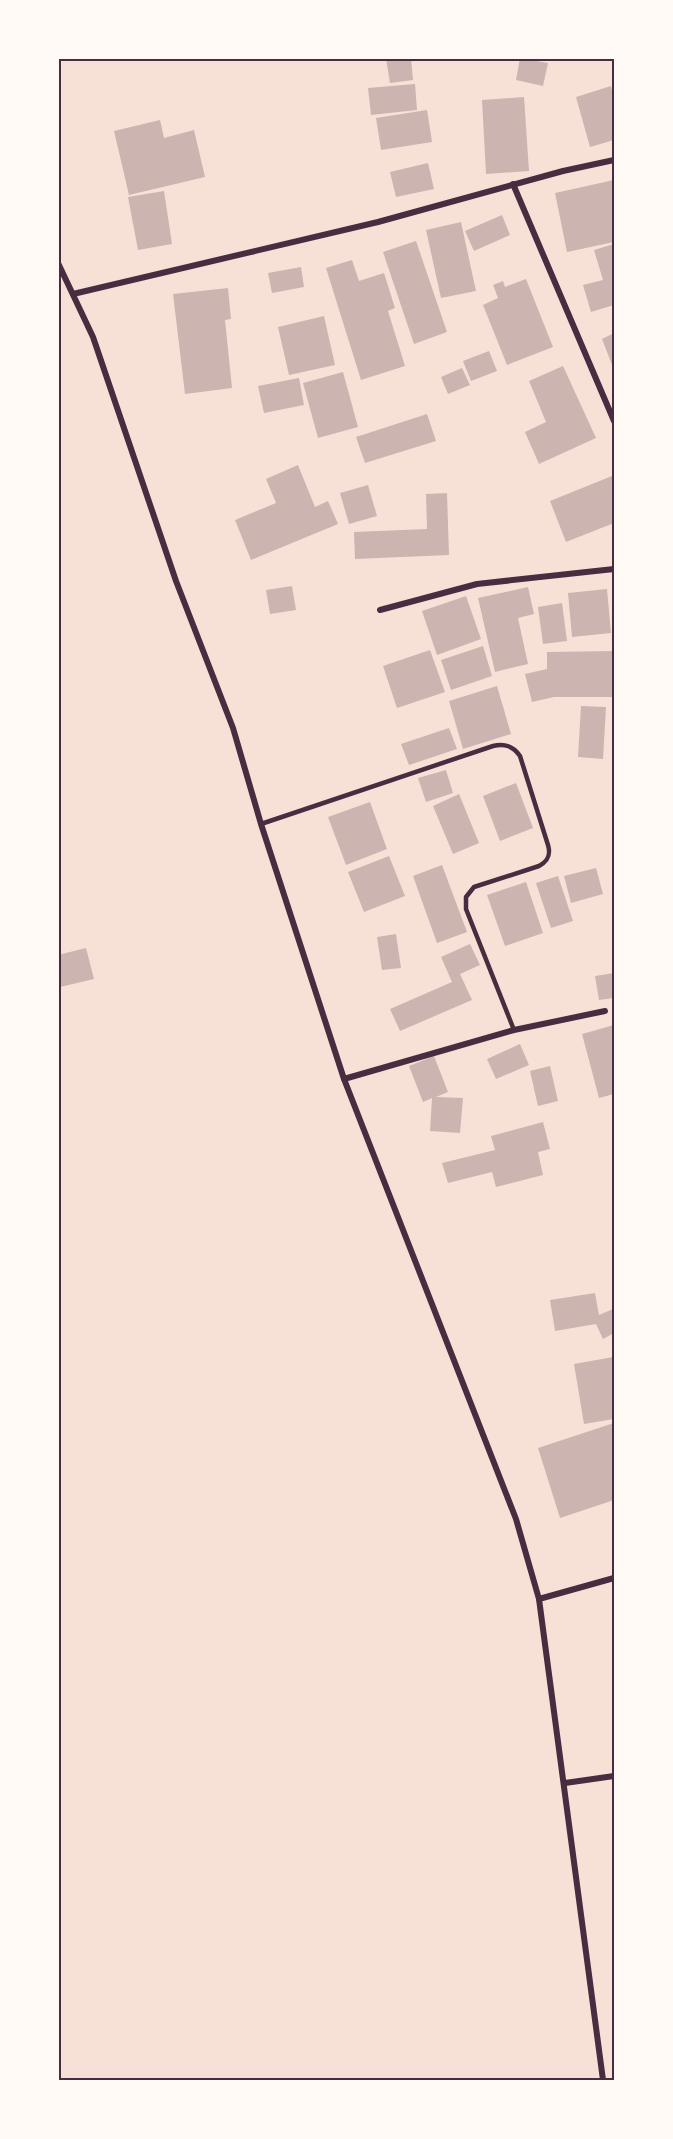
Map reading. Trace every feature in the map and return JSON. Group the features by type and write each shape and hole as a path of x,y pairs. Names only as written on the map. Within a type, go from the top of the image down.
{"street":[{"path":"73,294 378,222 513,184 615,160"},
{"path":"513,184 615,421"},
{"path":"58,263 93,337 176,581 233,728 261,824 344,1079 516,1519 539,1599 603,2080"},
{"path":"380,610 477,584 615,569"},
{"path":"344,1079 514,1030 604,1011"},
{"path":"539,1599 615,1578"},
{"path":"564,1784 615,1776"}],"lane":[{"path":"261,824 493,746 501,744 515,750 520,756 550,852 545,863 539,866 474,887 466,897 465,903 514,1030"}],"building":[{"path":"386,58 411,58 413,80 390,83"},
{"path":"520,58 548,63 543,86 516,80"},
{"path":"415,84 417,110 371,115 368,88"},
{"path":"611,86 614,100 614,140 590,147 576,97"},
{"path":"524,97 529,171 486,174 482,100"},
{"path":"427,110 432,142 381,150 376,118"},
{"path":"160,120 164,138 194,130 205,177 129,195 114,131"},
{"path":"428,163 434,189 396,197 390,172"},
{"path":"614,180 614,242 567,252 555,193"},
{"path":"164,191 172,244 138,250 128,197"},
{"path":"502,215 510,235 474,251 465,231"},
{"path":"461,222 476,291 441,298 426,230"},
{"path":"416,241 447,332 414,344 383,252"},
{"path":"614,244 614,305 591,312 583,285 603,280 594,250"},
{"path":"352,260 359,281 384,273 395,308 388,311 405,366 361,380 326,268"},
{"path":"301,267 304,287 272,293 268,273"},
{"path":"526,279 553,347 507,365 483,305 498,298 493,285 503,281 505,287"},
{"path":"228,288 231,319 225,320 232,388 185,394 173,294"},
{"path":"324,316 335,365 289,375 278,327"},
{"path":"614,333 614,370 602,339"},
{"path":"489,351 497,371 471,381 463,361"},
{"path":"563,366 596,438 539,464 525,432 546,422 529,381"},
{"path":"462,368 470,385 448,394 441,377"},
{"path":"343,372 358,427 318,438 303,383"},
{"path":"299,378 304,405 264,413 258,386"},
{"path":"427,414 436,441 365,463 356,437"},
{"path":"298,465 315,507 328,501 338,524 251,560 235,520 276,503 266,479"},
{"path":"612,476 614,523 566,542 550,501"},
{"path":"368,485 377,516 349,524 340,493"},
{"path":"447,493 449,555 355,559 354,532 427,529 426,494"},
{"path":"292,586 296,610 270,614 266,590"},
{"path":"528,587 534,614 518,618 528,664 495,672 478,598"},
{"path":"607,589 611,633 572,637 568,593"},
{"path":"466,596 481,639 437,655 422,611"},
{"path":"562,603 567,641 543,644 538,607"},
{"path":"483,646 492,676 451,690 441,660"},
{"path":"430,650 445,692 397,708 383,666"},
{"path":"614,651 614,697 554,697 532,702 525,674 547,669 547,652"},
{"path":"497,686 511,734 463,749 449,701"},
{"path":"581,706 606,707 603,759 578,757"},
{"path":"449,728 457,749 409,765 401,744"},
{"path":"446,770 453,793 426,802 418,778"},
{"path":"516,783 533,828 500,841 483,796"},
{"path":"459,794 479,843 453,854 433,806"},
{"path":"370,802 387,849 346,865 328,817"},
{"path":"389,856 405,896 364,912 348,872"},
{"path":"442,865 467,932 437,943 413,876"},
{"path":"596,868 603,894 571,903 564,876"},
{"path":"558,876 573,921 551,928 536,883"},
{"path":"526,882 543,933 505,946 487,895"},
{"path":"396,934 401,968 382,970 377,937"},
{"path":"470,944 480,965 460,974 472,1000 400,1031 390,1009 452,982 441,957"},
{"path":"86,948 94,979 60,987 58,955"},
{"path":"614,973 614,998 599,1000 595,976"},
{"path":"614,1025 614,1094 599,1098 582,1034"},
{"path":"520,1044 529,1065 496,1079 487,1059"},
{"path":"434,1056 448,1092 436,1097 463,1098 460,1133 430,1131 432,1098 423,1102 409,1066"},
{"path":"550,1066 558,1101 538,1106 530,1071"},
{"path":"543,1122 550,1149 538,1152 543,1175 496,1187 492,1172 448,1183 442,1163 495,1150 491,1136"},
{"path":"595,1293 599,1315 613,1309 614,1333 603,1339 596,1324 555,1331 550,1300"},
{"path":"613,1357 614,1419 584,1424 574,1364"},
{"path":"614,1423 614,1500 560,1518 538,1448"}]}
